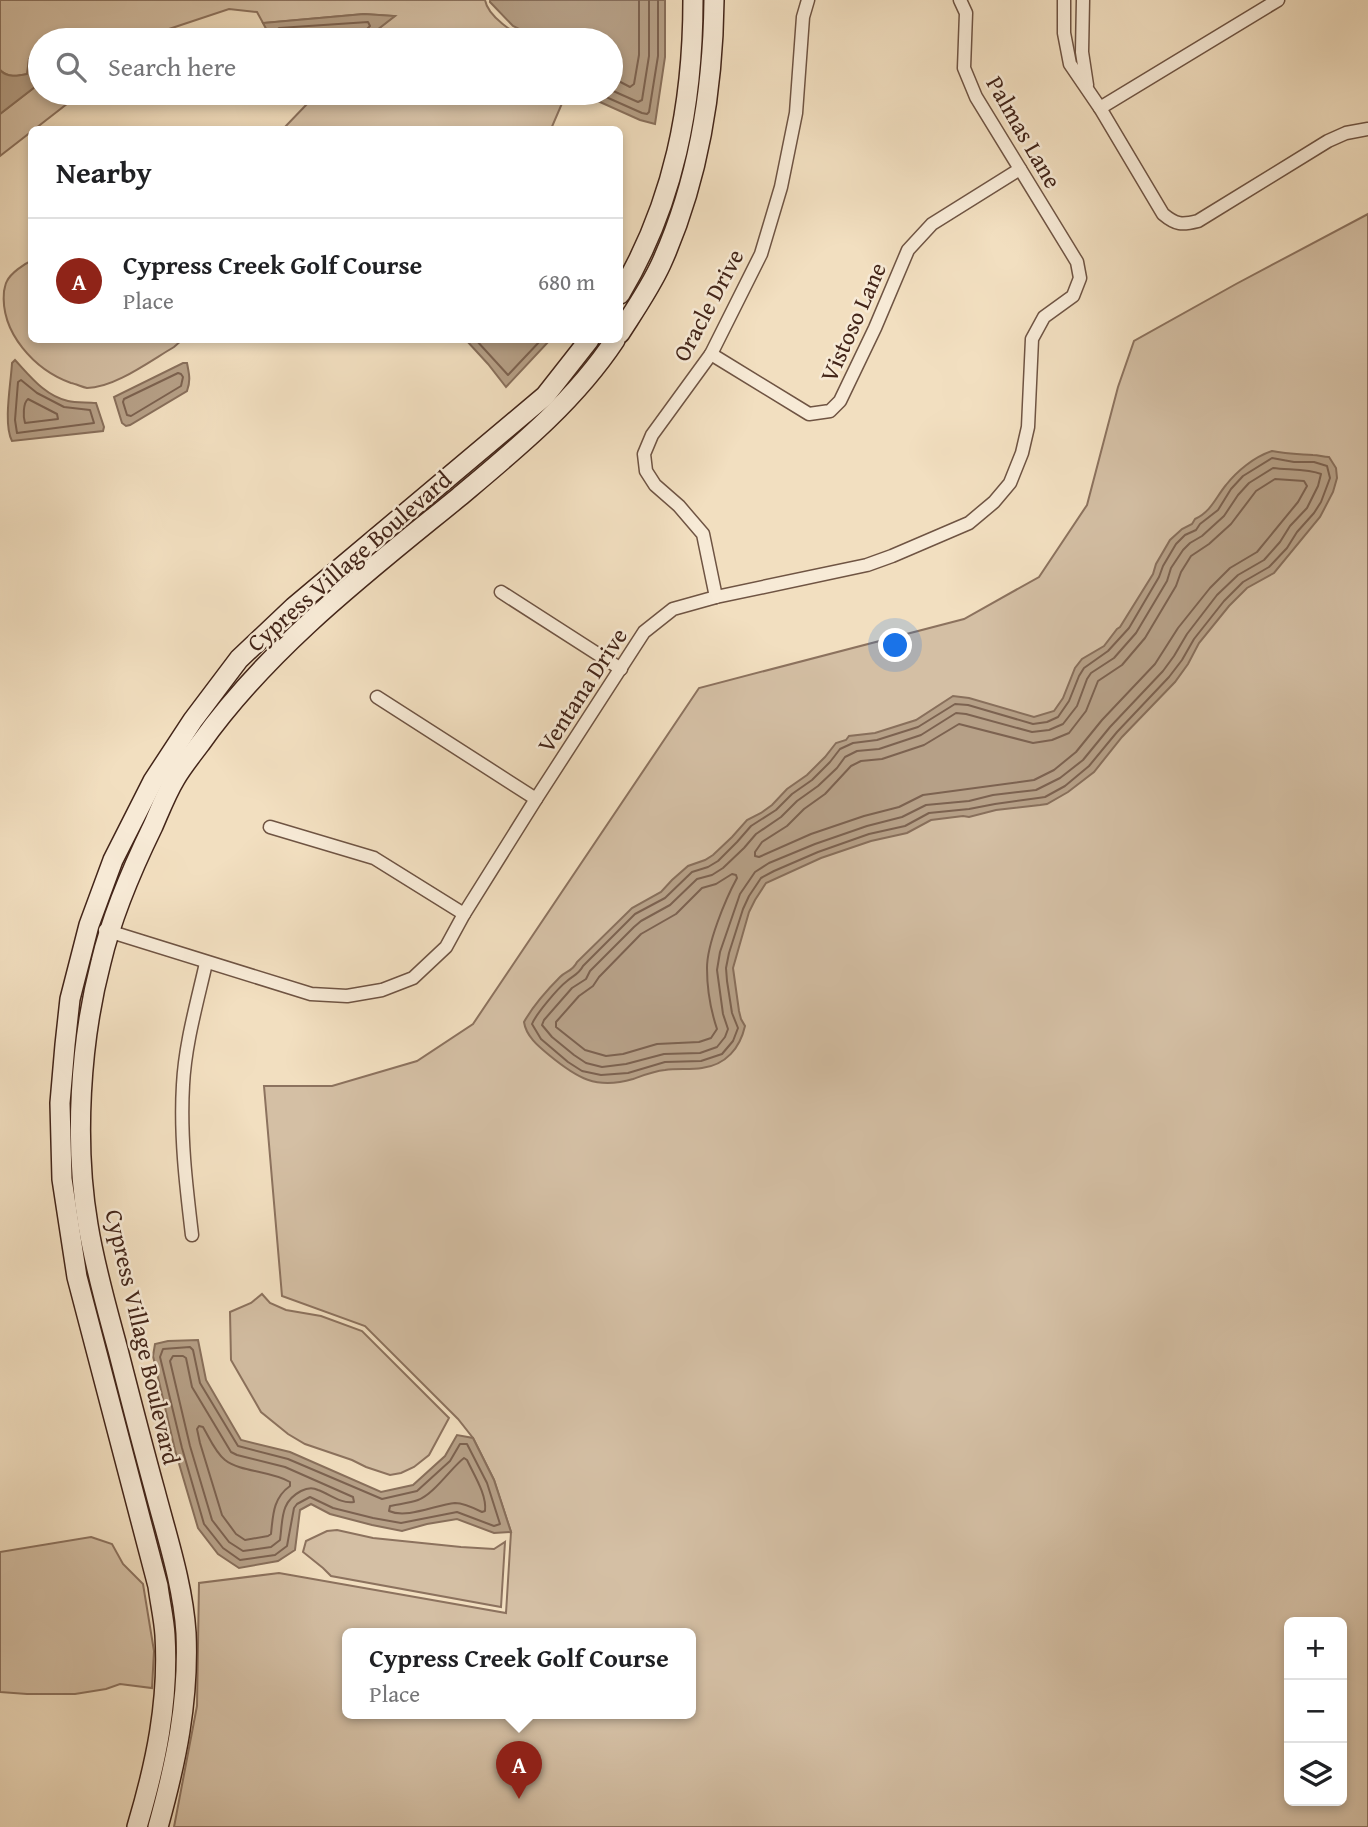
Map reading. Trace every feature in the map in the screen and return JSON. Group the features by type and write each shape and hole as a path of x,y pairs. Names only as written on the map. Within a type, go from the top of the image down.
{"street":[{"path":"623,288 653,228 682,134 690,86 693,0"},
{"path":"623,328 660,266 690,185 703,135 710,87 714,0"},
{"name":"Oracle Drive","path":"716,597 703,534 679,506 655,485 646,471 644,454 652,435 711,354 761,254 781,187 796,113 803,17 807,0"},
{"name":"Palmas Lane","path":"960,0 966,13 964,68 976,97 1077,262 1080,278"},
{"path":"1064,0 1064,33 1070,64 1100,108 1163,214 1172,221 1180,224 1198,221 1328,141 1346,133 1368,129"},
{"path":"1083,0 1082,52 1087,89"},
{"path":"1100,108 1278,0"},
{"name":"Vistoso Lane","path":"711,354 809,414 830,411 840,401 908,250 932,224 1020,169"},
{"name":"Ventana Drive","path":"89,926 311,994 347,996 382,990 413,978 446,947 536,799 644,632 673,609 716,597 867,565 892,556 968,523 994,502 1010,483 1022,453 1028,427 1032,338 1044,317 1073,296 1080,278"},
{"name":"Cypress Village Boulevard","path":"137,1827 152,1777 164,1707 165,1633 158,1586 77,1277 62,1178 60,1103 66,1034 70,999 89,926 113,860 153,781 193,720 239,659 294,607 545,396 587,343"},
{"name":"Cypress Village Boulevard","path":"158,1827 171,1782 181,1731 186,1657 185,1622 173,1560 97,1272 87,1220 80,1146 83,1075 92,1008 109,932 136,860 174,779 218,718 276,653 522,445 557,412 613,343"},
{"path":"501,592 621,669"},
{"path":"377,697 536,799"},
{"path":"270,827 374,858 464,914"},
{"path":"192,1235 182,1157 183,1083 206,963"}],"shaded area":[{"path":"0,0 485,0 491,12 508,28 379,28 394,16 364,14 263,23 257,12 229,9 172,28 28,28 28,74 13,76 0,70"},
{"path":"28,92 28,105 66,105 39,126 28,126 28,134 0,156 0,114"},
{"path":"306,105 561,105 552,126 286,126"},
{"path":"1368,214 1368,1827 174,1827 197,1706 199,1583 279,1573 506,1613 511,1532 494,1480 473,1438 458,1419 365,1326 282,1296 264,1086 332,1086 417,1061 473,1024 699,688 964,619 1039,577 1087,505 1118,387 1134,341"},
{"path":"28,263 28,343 179,343 109,384 87,388 71,383 33,359 14,335 4,306 4,291 7,281"},
{"path":"262,1294 270,1303 286,1310 321,1316 362,1331 449,1418 429,1455 414,1467 390,1475 305,1444 261,1412 231,1360 230,1312 251,1303"},
{"path":"337,1530 373,1538 461,1547 494,1549 505,1542 501,1607 331,1576 303,1552 306,1541 327,1531"},
{"path":"91,1537 112,1544 123,1564 143,1584 154,1651 152,1688 120,1684 75,1694 0,1692 0,1552"}],"water":[{"path":"665,0 665,57 655,124 607,105 623,105 623,28 517,28 490,2"},
{"path":"364,14 395,16 380,28 266,28 263,23"},
{"path":"28,66 28,92 0,114 0,70 9,75 27,74"},
{"path":"469,343 547,343 506,387"},
{"path":"15,360 38,385 52,395 71,402 96,403 103,431 12,441 8,414 12,363"},
{"path":"187,363 189,374 187,391 130,425 122,423 114,397"},
{"path":"1272,451 1329,457 1336,468 1337,478 1320,517 1274,573 1247,588 1229,606 1199,643 1175,682 1122,737 1094,772 1047,804 996,810 969,817 931,820 907,833 871,841 821,858 766,883 749,912 733,968 739,1011 745,1026 736,1048 718,1063 702,1068 657,1071 620,1082 598,1082 578,1076 533,1040 524,1022 540,998 560,977 574,967 632,908 661,892 688,866 713,855 747,820 772,805 787,789 807,775 836,743 849,736 875,733 916,720 953,696 1034,717 1054,711 1082,659 1104,646 1120,627 1153,574 1170,540 1205,512 1241,470"},
{"path":"198,1340 206,1380 241,1440 290,1452 381,1492 413,1485 445,1456 457,1435 473,1438 494,1480 511,1532 494,1533 457,1519 402,1531 330,1514 311,1504 300,1510 295,1550 278,1561 239,1568 218,1554 198,1528 175,1450 153,1356 155,1344"}],"place":[{"name":"Cypress Creek Golf Course","path":"519,1799"}]}
